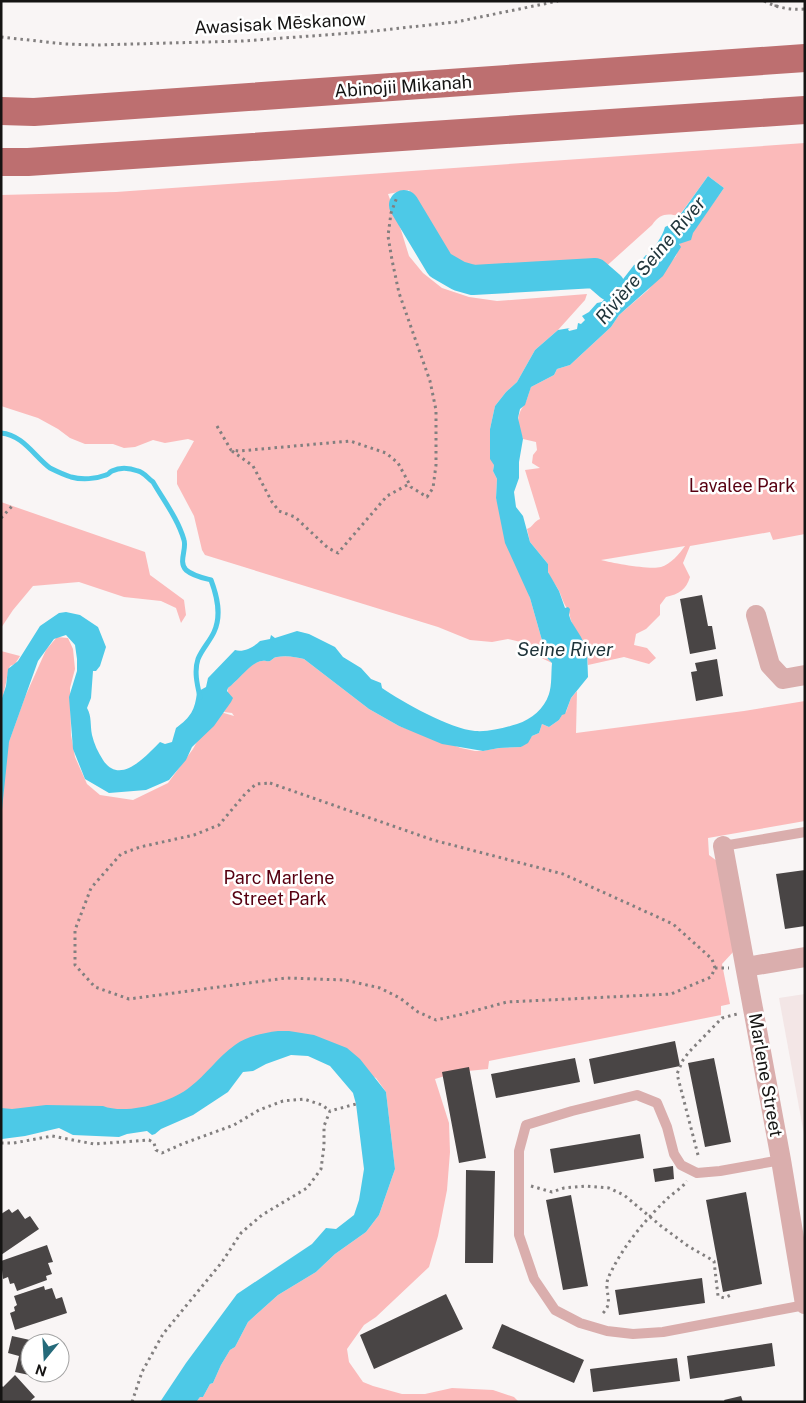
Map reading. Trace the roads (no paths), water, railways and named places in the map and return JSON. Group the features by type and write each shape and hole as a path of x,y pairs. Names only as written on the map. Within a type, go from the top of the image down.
{"main road":[{"name":"Abinojii Mikanah","path":"1,111 43,111 805,58"},
{"path":"1,162 48,161 805,110"}],"street":[{"path":"756,615 770,665 783,679 805,675"},
{"name":"Marlene Street","path":"723,846 781,1160 805,1305"},
{"path":"746,967 805,957"}],"lane":[{"path":"723,846 805,832"},
{"path":"781,1160 720,1171 697,1173 681,1165 674,1154 667,1126 656,1102 637,1095 572,1111 526,1125 519,1152 519,1235 534,1279 555,1310 580,1323 616,1332 633,1334 663,1332 805,1305"}],"water":[{"name":"Seine River","path":"708,176 724,188 693,233 691,240 679,244 681,247 663,276 619,315 611,327 570,365 557,369 554,375 531,387 525,405 520,409 518,418 523,439 519,462 519,478 514,492 516,507 523,516 530,542 548,564 548,572 559,591 565,608 568,607 570,609 571,621 587,650 588,677 571,698 565,714 559,720 549,727 542,724 539,733 532,736 528,743 521,747 483,751 442,744 399,726 369,709 304,659 287,656 276,657 270,661 262,661 253,665 228,688 227,691 233,698 231,702 214,726 192,747 186,760 169,780 146,790 109,793 85,779 73,749 69,697 77,671 77,659 75,645 66,635 54,639 38,661 9,742 1,819 1,701 6,686 8,669 18,661 40,626 59,613 66,612 80,615 98,627 106,647 100,666 96,671 93,671 91,698 87,708 92,735 98,751 110,767 117,770 133,766 160,742 165,744 172,742 176,728 191,713 197,692 206,687 208,678 235,650 248,649 260,641 270,639 271,635 275,638 297,631 309,634 335,647 343,657 361,668 371,679 381,683 382,688 414,707 453,725 475,731 491,730 517,724 537,713 549,694 552,663 547,658 530,598 505,543 496,498 497,479 493,471 494,465 490,459 490,429 495,406 517,382 535,350 558,330 570,328 568,329 569,331 577,329 578,323 581,324 585,320 582,316 589,312 597,303 602,302 607,296 606,290 610,286 620,283 634,265 638,264 646,255 651,255 665,227 675,222"},
{"path":"278,1031 314,1035 347,1048 360,1059 386,1092 395,1169 379,1215 366,1232 335,1254 316,1272 278,1295 248,1322 235,1347 230,1350 221,1365 213,1383 210,1384 198,1402 160,1402 237,1294 312,1244 326,1228 336,1229 354,1215 359,1200 364,1169 353,1093 330,1066 308,1056 291,1055 253,1071 243,1072 228,1092 193,1115 152,1135 147,1131 119,1137 73,1135 59,1128 2,1139 1,1108 12,1109 46,1105 103,1106 124,1109 148,1106 182,1093 223,1055 245,1039 255,1035"}],"waterway":[{"name":"Rivière Seine River","path":"404,205 440,265 459,276 473,280 595,273 610,286"},
{"path":"1,433 16,438 50,468 71,477 80,479 93,478 125,468 140,472 153,482 174,517 184,540 184,567 192,574 211,580 217,599 218,619 216,626 200,655 196,668 200,697"}],"park label":[{"name":"Lavalee Park","path":"742,485"},
{"name":"Parc Marlene Street Park","path":"279,888"}]}
